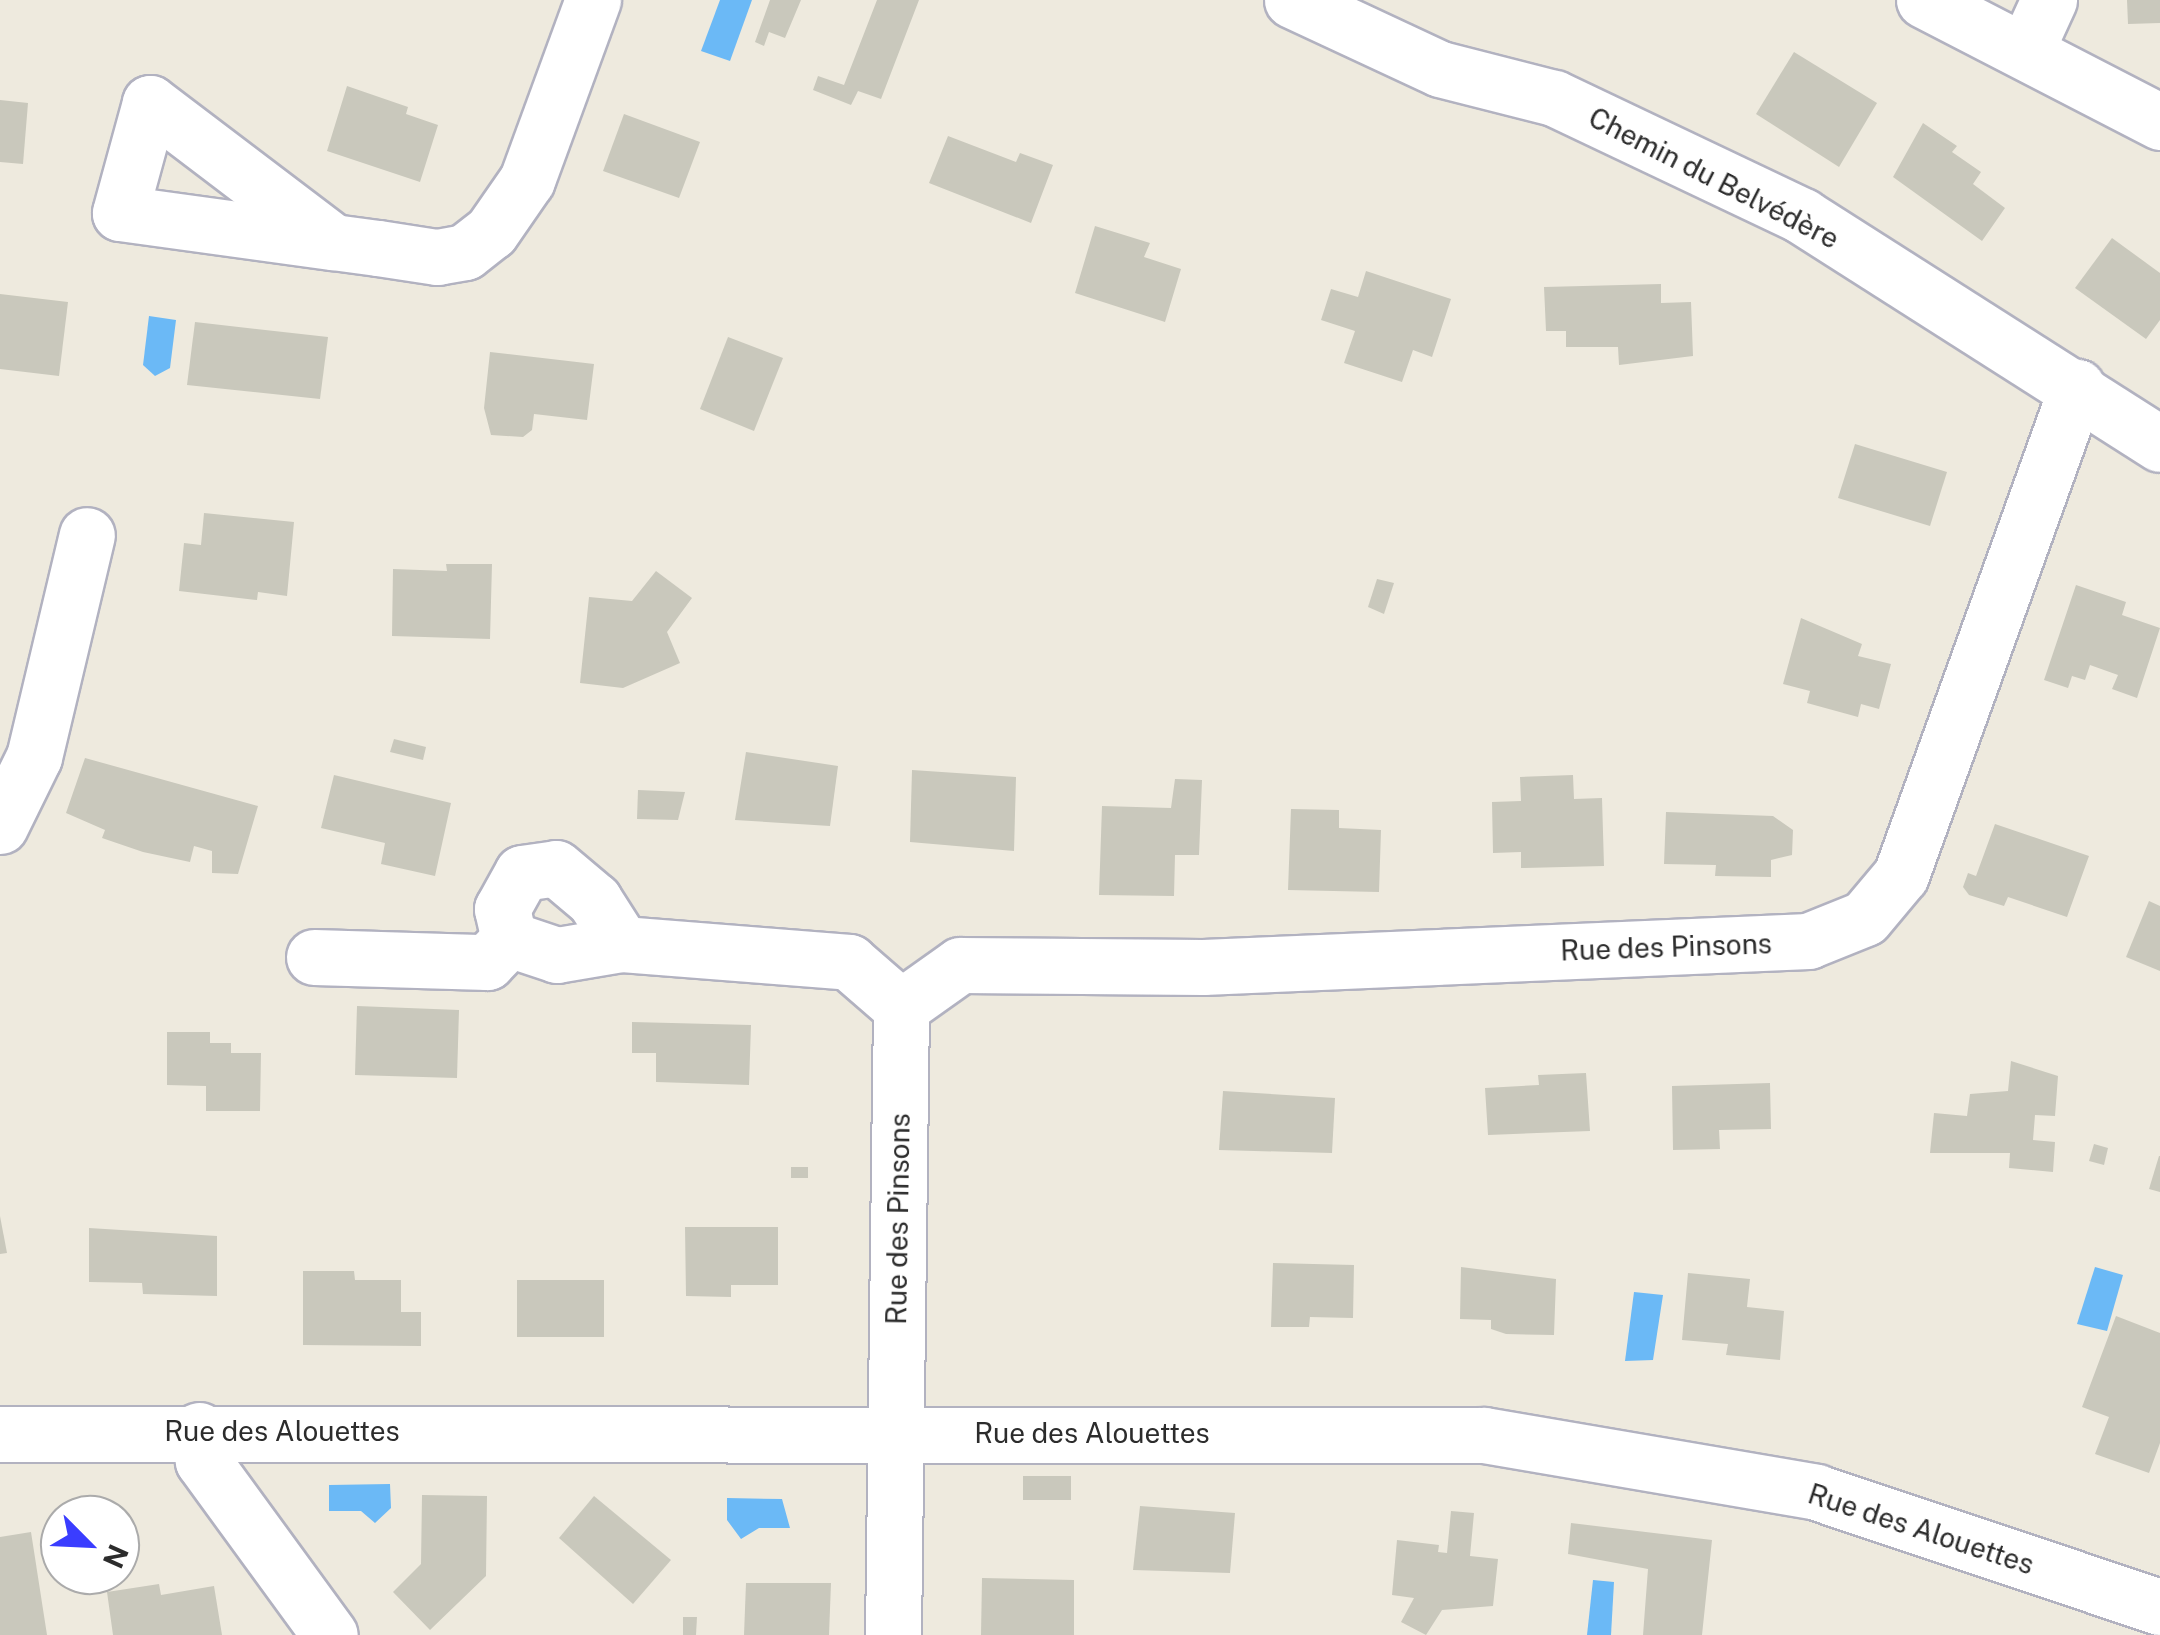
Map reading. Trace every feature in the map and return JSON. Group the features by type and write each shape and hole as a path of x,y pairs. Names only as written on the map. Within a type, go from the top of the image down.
{"street":[{"path":"333,242 437,256 465,252 491,232 527,180 593,0"},
{"name":"Chemin du Belvédère","path":"1292,0 1440,69 1554,98 1802,216 2077,386 2160,444"},
{"path":"1924,0 2038,24 2160,122"},
{"name":"Rue des Pinsons","path":"893,1635 902,1006 960,965 1203,966 1808,942 1864,918 1901,876 2077,386"},
{"path":"0,826 34,757 87,535"},
{"path":"509,940 502,909 522,873 556,868 594,900 622,944"},
{"path":"509,940 557,955 622,944 848,962 902,1006"},
{"path":"314,956 487,962 509,940"},
{"path":"200,1430 203,1461 330,1635"},
{"name":"Rue des Alouettes","path":"0,1434 200,1430 1484,1435 1816,1492 2160,1608"}],"water":[{"path":"720,0 752,0 730,61 701,51"},
{"path":"149,316 176,320 170,368 155,376 143,365"},
{"path":"2095,1267 2123,1275 2107,1331 2077,1324"},
{"path":"1634,1292 1663,1295 1653,1360 1625,1361"},
{"path":"390,1484 391,1508 375,1523 361,1511 329,1511 329,1485"},
{"path":"727,1498 782,1499 790,1528 759,1528 741,1539 727,1520"},
{"path":"1593,1580 1614,1582 1611,1635 1587,1635"}],"building":[{"path":"770,0 801,0 785,38 769,32 764,46 755,42"},
{"path":"877,0 919,0 881,99 858,91 851,105 813,90 818,76 844,85"},
{"path":"2127,0 2160,0 2160,23 2128,24"},
{"path":"1794,52 1877,103 1839,167 1756,114"},
{"path":"347,86 408,107 406,114 438,125 420,182 327,151"},
{"path":"0,100 28,103 23,164 0,162"},
{"path":"624,114 700,142 679,198 603,171"},
{"path":"1923,123 1957,146 1952,152 1981,172 1973,184 2005,208 1982,241 1893,177"},
{"path":"948,136 1016,162 1020,153 1053,165 1031,223 929,183"},
{"path":"1095,226 1150,243 1144,257 1181,269 1165,322 1075,293"},
{"path":"2112,238 2160,273 2160,320 2146,339 2075,288"},
{"path":"1366,271 1451,299 1432,357 1413,350 1402,382 1344,363 1355,331 1321,320 1331,289 1358,297"},
{"path":"1661,284 1661,303 1691,302 1693,356 1619,365 1618,347 1566,347 1566,331 1546,331 1544,287"},
{"path":"0,294 68,302 59,376 0,369"},
{"path":"195,322 328,337 320,399 187,385"},
{"path":"728,337 783,358 754,431 700,409"},
{"path":"490,352 594,364 587,420 534,414 532,430 523,437 491,435 484,408"},
{"path":"1855,444 1947,472 1930,526 1838,498"},
{"path":"204,513 294,522 287,596 258,592 257,600 179,591 184,543 201,545"},
{"path":"446,564 492,564 490,639 392,636 393,569 447,571"},
{"path":"656,571 692,598 667,632 680,663 623,688 580,683 589,597 632,601"},
{"path":"1377,579 1394,583 1384,614 1368,607"},
{"path":"2076,585 2126,602 2122,615 2160,628 2137,698 2112,689 2118,675 2090,665 2085,680 2072,676 2068,688 2044,680"},
{"path":"1801,618 1862,644 1858,656 1891,664 1879,709 1861,704 1858,717 1807,703 1810,691 1783,684"},
{"path":"394,739 426,747 423,760 390,752"},
{"path":"746,752 838,766 830,826 735,820"},
{"path":"85,758 258,806 238,874 212,873 212,851 194,846 190,862 143,852 102,838 105,830 66,813"},
{"path":"912,770 1016,777 1014,851 910,842"},
{"path":"334,775 451,803 435,876 381,864 385,843 321,828"},
{"path":"1573,775 1574,799 1602,798 1604,866 1521,868 1521,852 1493,853 1492,802 1521,801 1520,777"},
{"path":"1175,779 1202,780 1199,855 1175,855 1174,896 1099,895 1102,806 1171,808"},
{"path":"638,790 685,792 678,820 637,819"},
{"path":"1291,809 1339,810 1339,828 1381,830 1379,892 1288,890"},
{"path":"1666,812 1773,816 1793,830 1792,855 1771,860 1771,877 1715,876 1716,865 1664,864"},
{"path":"1995,824 2089,856 2067,917 2008,897 2004,906 1969,895 1963,887 1968,873 1976,876"},
{"path":"2149,901 2160,906 2160,971 2126,957"},
{"path":"357,1006 459,1010 457,1078 355,1075"},
{"path":"632,1022 751,1025 749,1085 656,1082 656,1053 632,1053"},
{"path":"167,1032 210,1032 210,1043 231,1043 231,1053 261,1053 260,1111 206,1111 206,1086 167,1085"},
{"path":"2011,1061 2058,1076 2055,1116 2035,1115 2033,1140 2055,1142 2053,1172 2009,1168 2010,1153 1930,1153 1934,1113 1967,1116 1970,1094 2008,1091"},
{"path":"1586,1073 1590,1131 1488,1135 1485,1088 1539,1085 1538,1075"},
{"path":"1770,1083 1771,1129 1719,1130 1720,1149 1673,1150 1672,1086"},
{"path":"1223,1091 1335,1098 1332,1153 1219,1150"},
{"path":"2094,1144 2108,1148 2104,1165 2089,1161"},
{"path":"2160,1156 2160,1192 2149,1189"},
{"path":"791,1167 808,1167 808,1178 791,1178"},
{"path":"0,1216 7,1253 0,1254"},
{"path":"685,1227 778,1227 778,1285 731,1285 731,1297 686,1296"},
{"path":"89,1228 217,1236 217,1296 143,1294 142,1283 89,1282"},
{"path":"1273,1263 1354,1265 1353,1318 1310,1317 1309,1327 1271,1327"},
{"path":"1461,1267 1556,1279 1554,1335 1506,1334 1491,1329 1491,1320 1460,1319"},
{"path":"303,1271 354,1271 355,1280 401,1280 401,1312 421,1312 421,1346 303,1345"},
{"path":"1688,1273 1750,1279 1747,1307 1784,1311 1780,1360 1726,1355 1728,1344 1682,1340"},
{"path":"517,1280 604,1280 604,1337 517,1337"},
{"path":"2116,1316 2160,1333 2160,1443 2149,1473 2095,1454 2109,1417 2082,1407"},
{"path":"1023,1476 1071,1476 1071,1500 1023,1500"},
{"path":"422,1495 487,1496 486,1576 430,1630 393,1592 421,1564"},
{"path":"594,1496 671,1560 633,1604 559,1538"},
{"path":"1140,1506 1235,1513 1230,1573 1133,1570"},
{"path":"1451,1511 1474,1513 1470,1556 1498,1559 1493,1606 1442,1610 1426,1635 1401,1622 1414,1598 1392,1595 1397,1540 1439,1545 1438,1552 1447,1553"},
{"path":"1571,1523 1712,1540 1702,1635 1643,1635 1648,1569 1568,1554"},
{"path":"31,1532 47,1635 0,1635 0,1537"},
{"path":"982,1578 1074,1580 1074,1635 981,1635"},
{"path":"746,1583 831,1583 829,1635 744,1635"},
{"path":"159,1584 161,1595 214,1586 222,1635 113,1635 107,1595 140,1595 140,1587"},
{"path":"683,1617 697,1617 696,1635 683,1635"}]}
